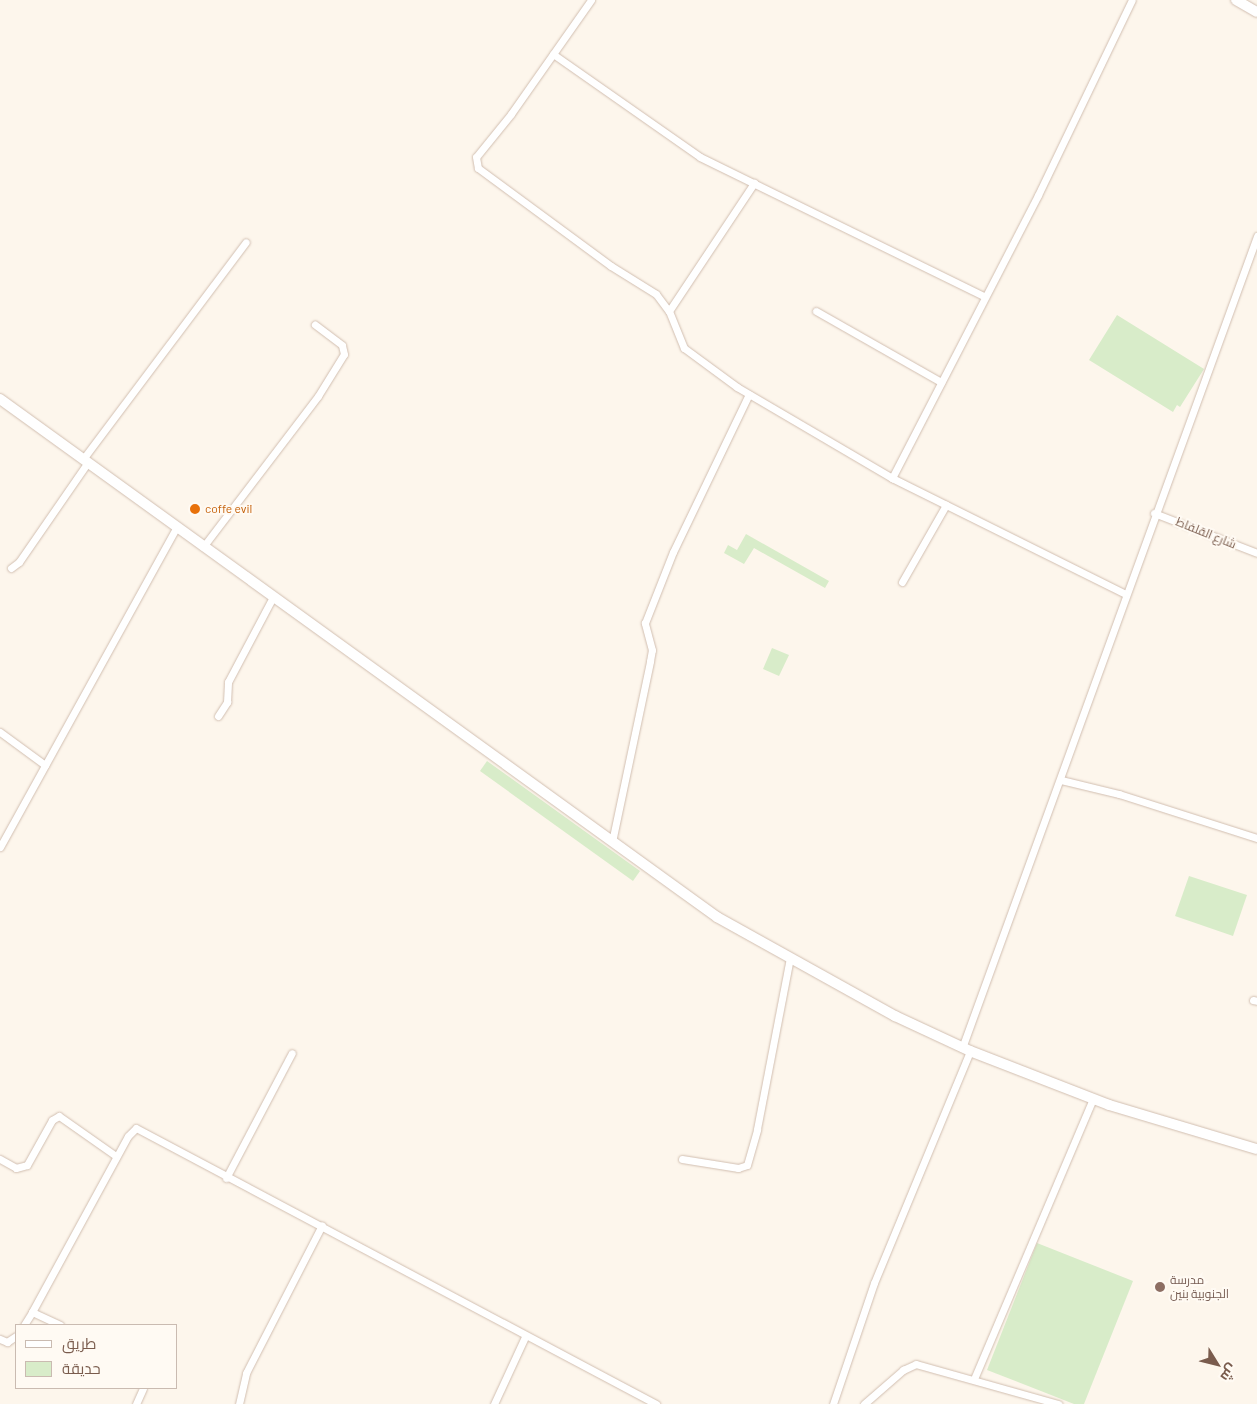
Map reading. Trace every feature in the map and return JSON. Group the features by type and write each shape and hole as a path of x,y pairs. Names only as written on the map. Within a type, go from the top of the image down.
{"street":[{"path":"591,0 476,157 476,166 611,266 656,294 670,311 684,348 749,394 892,478 1126,594"},
{"path":"892,478 984,296 1038,195 1132,0"},
{"path":"1236,0 1257,12"},
{"path":"553,54 668,137 700,157 984,296"},
{"path":"670,311 754,183"},
{"path":"833,1404 874,1283 966,1050 1154,513 1254,251 1257,236"},
{"path":"11,568 19,562 86,460 246,242"},
{"path":"816,311 941,382"},
{"path":"202,547 318,396 344,354 342,345 315,325"},
{"path":"612,842 652,650 645,623 673,552 749,394"},
{"path":"0,399 685,896 790,958 895,1016 966,1050 1092,1099 1257,1149"},
{"path":"902,582 946,505"},
{"name":"شارع القلفاط","path":"1154,513 1257,553"},
{"path":"0,847 176,528"},
{"path":"218,716 227,702 228,682 273,597"},
{"path":"0,732 45,765"},
{"path":"1061,780 1119,794 1257,838"},
{"path":"682,1159 738,1168 747,1164 757,1129 790,958"},
{"path":"226,1178 292,1053"},
{"path":"974,1379 1092,1099"},
{"path":"0,1159 16,1168 27,1165 52,1120 59,1116 116,1156"},
{"path":"25,1324 116,1156 136,1128 226,1178 322,1225 525,1337 656,1404"},
{"path":"239,1404 246,1373 322,1225"},
{"path":"32,1312 58,1324"},
{"path":"0,1339 7,1342 15,1337"},
{"path":"494,1404 525,1337"},
{"path":"864,1404 902,1370 916,1364 1058,1404"},
{"path":"136,1404 143,1389"}],"green space":[{"path":"1117,315 1204,369 1180,407 1177,405 1173,412 1089,360"},
{"path":"746,534 829,581 825,588 754,548 744,564 724,553 728,545 737,550"},
{"path":"772,648 789,655 779,676 763,669"},
{"path":"487,761 640,871 633,881 480,771"},
{"path":"1189,876 1247,895 1233,936 1175,916"},
{"path":"1037,1243 1133,1281 1084,1404 1074,1404 987,1370"}],"place":[{"name":"coffe evil","path":"195,509"},
{"name":"مدرسة الجنوبية بنين","path":"1160,1287"}]}
